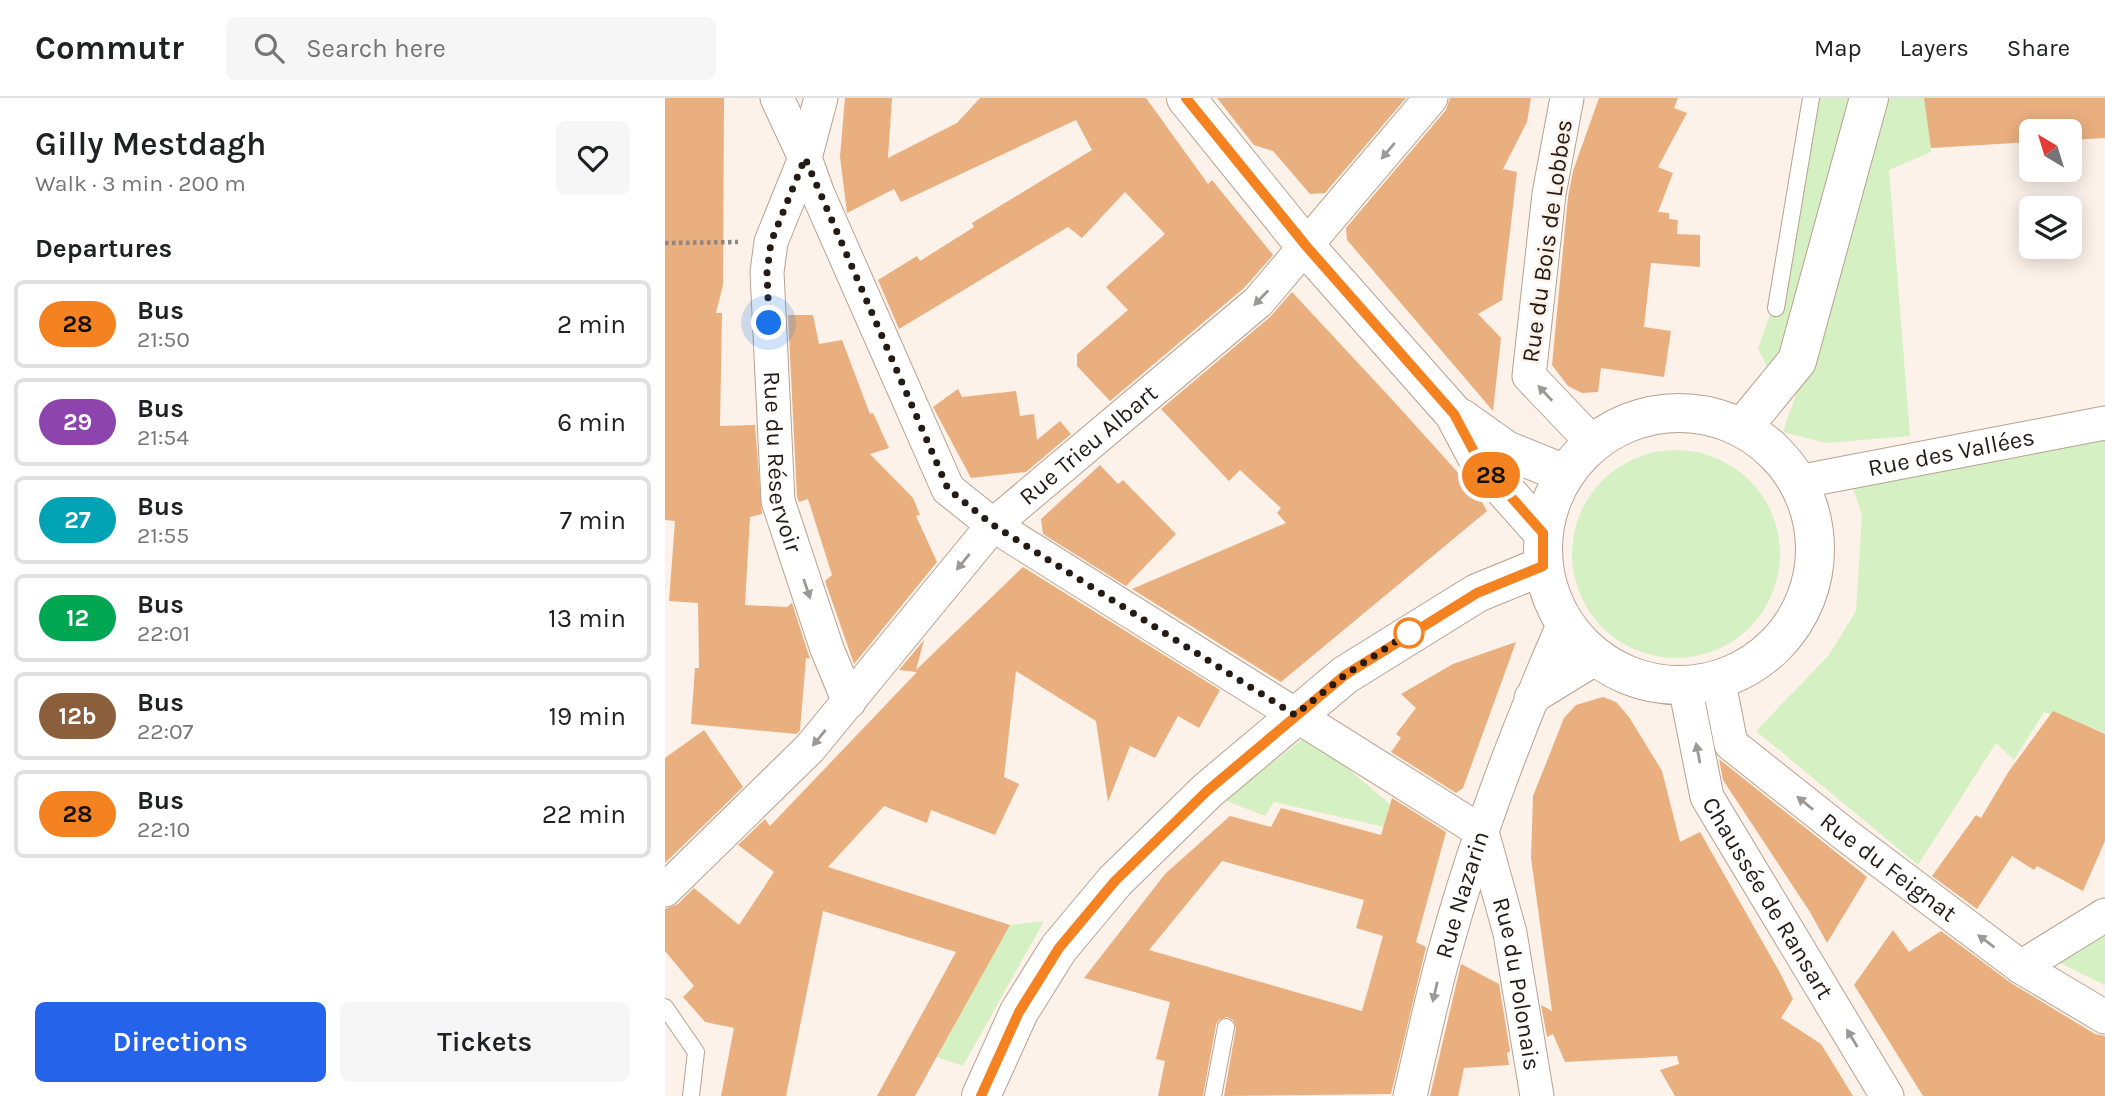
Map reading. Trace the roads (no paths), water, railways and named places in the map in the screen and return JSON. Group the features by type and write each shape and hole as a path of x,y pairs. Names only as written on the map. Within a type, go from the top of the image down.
{"main road":[{"path":"1186,98 1307,247 1454,414 1479,461 1543,549"},
{"path":"1742,428 1797,361 1869,98"},
{"path":"1454,414 1506,450 1563,473"},
{"path":"1661,414 1703,414 1742,428 1774,451 1798,482 1813,521 1815,565 1804,606 1780,641 1746,668 1702,685 1638,680 1596,658 1564,623 1551,596 1543,549 1563,473 1592,442 1621,426 1661,414"},
{"path":"981,1096 1019,1012 1075,929 1124,872 1207,791 1345,675 1543,549"}],"street":[{"path":"777,98 948,489 993,525 1482,832"},
{"name":"Rue du Réservoir","path":"821,98 805,158 771,242 767,272 778,501 827,649 849,702"},
{"name":"Rue Trieu Albart","path":"665,890 810,748 993,525 1258,302 1431,98"},
{"name":"Rue du Bois de Lobbes","path":"1567,98 1549,194 1529,376 1592,442"},
{"name":"Rue des Vallées","path":"1798,482 2105,423"},
{"name":"Rue Nazarin","path":"1410,1096 1448,940 1482,832 1531,698 1564,623"},
{"path":"1531,698 1596,658"},
{"name":"Rue du Feignat","path":"1702,685 1731,744 1847,836 2021,967 2105,1017"},
{"name":"Chaussée de Ransart","path":"1702,685 1707,797 1887,1096"},
{"name":"Rue du Polonais","path":"1482,832 1510,933 1537,1096"},
{"path":"2021,967 2105,915"}],"lane":[{"path":"1776,309 1811,98"},
{"path":"665,1007 696,1052 691,1096"},
{"path":"1213,1096 1226,1027"}]}
